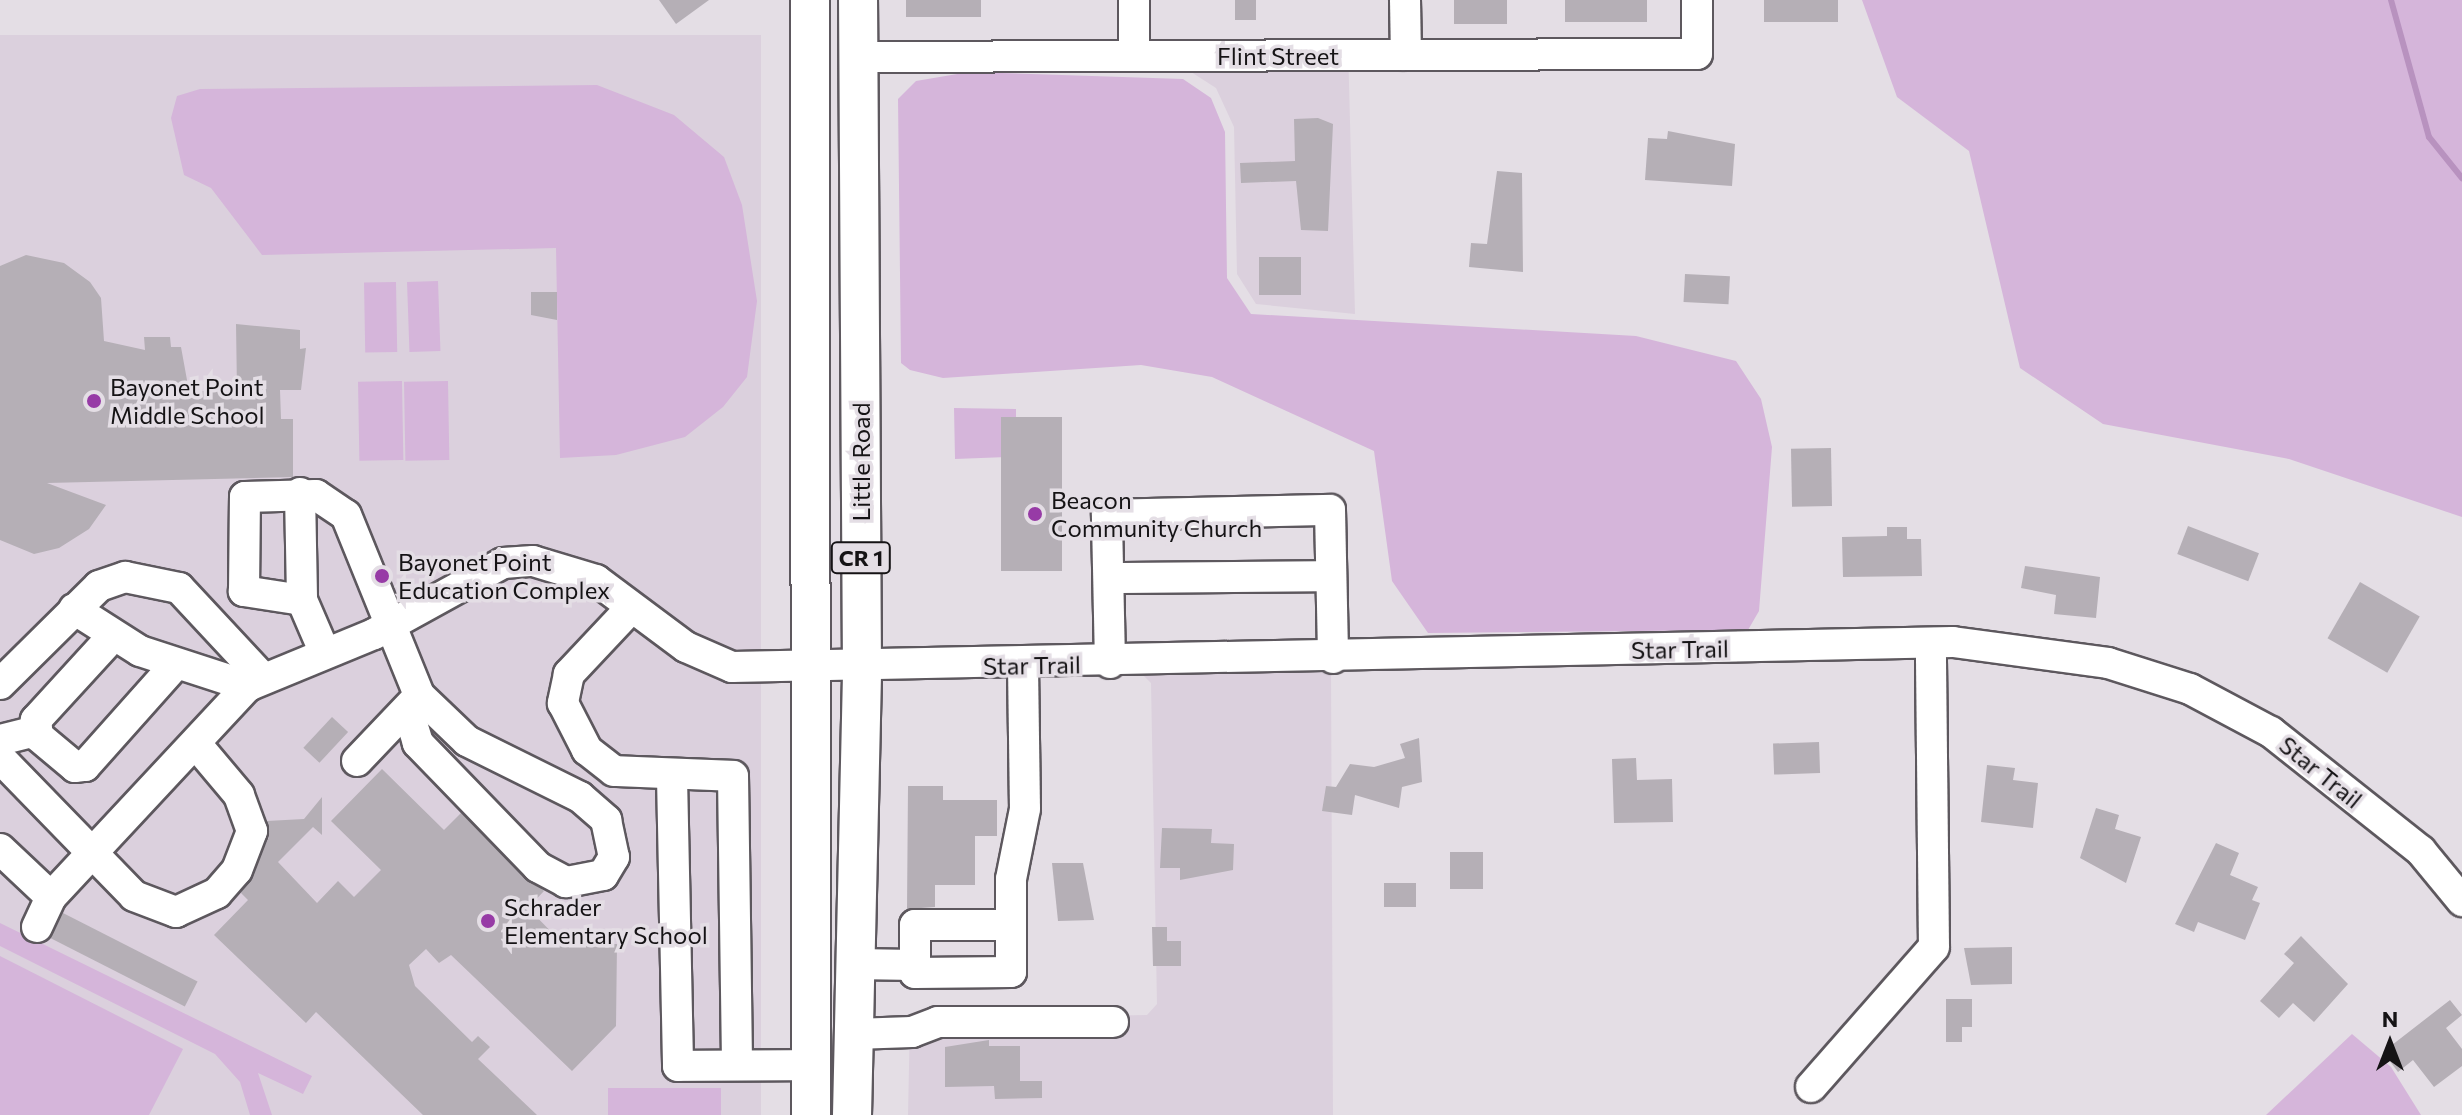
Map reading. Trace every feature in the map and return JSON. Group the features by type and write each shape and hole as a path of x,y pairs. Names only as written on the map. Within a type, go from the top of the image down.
{"main road":[{"name":"Little Road","path":"810,0 816,669 811,1115"},
{"name":"Little Road","path":"852,1115 862,670 858,0"}],"street":[{"path":"1134,0 1134,56"},
{"path":"1405,0 1406,55"},
{"name":"Flint Street","path":"859,57 1697,54 1697,0"},
{"path":"300,493 302,600 324,651"},
{"path":"302,600 252,597 241,575 245,497 300,493 346,515 393,622 419,695 467,741 580,797 606,820 614,857 603,875 566,882 538,867 418,743 411,720 419,695"},
{"path":"1110,663 1107,515 1330,510 1333,658"},
{"name":"Star Trail","path":"256,682 393,622 503,563 533,561 596,580 686,647 732,667 862,670 1931,643 2108,663 2190,689 2271,732 2421,851 2462,901"},
{"path":"1109,578 1331,576"},
{"path":"0,684 99,586 125,577 179,588 256,682"},
{"path":"631,608 569,674 563,703 587,750 614,771 672,777 733,776 737,1065"},
{"path":"74,609 112,637 176,664 256,682"},
{"path":"112,637 40,708 37,731 64,762 85,766 176,664"},
{"path":"1811,1087 1934,947 1931,643"},
{"path":"1011,925 915,925 915,973 1011,972 1011,925 1025,809 1023,666"},
{"path":"37,927 51,897 90,849 256,682"},
{"path":"357,761 419,695"},
{"path":"0,740 37,731"},
{"path":"0,758 90,849 157,910 187,909 217,893 237,870 252,831 239,795 196,744"},
{"path":"672,777 678,1066 812,1065"},
{"path":"0,849 51,897"},
{"path":"855,964 915,965"},
{"path":"854,1034 912,1032 938,1022 1113,1022"}],"shaded area":[{"path":"1862,0 2462,0 2462,517 2289,459 2103,424 2020,368 1969,151 1897,97"},
{"name":"Bayonet Point Education Complex","path":"0,35 761,35 761,1115 0,1115"},
{"path":"1348,45 1355,314 1256,304 1237,274 1234,127 1216,88 1188,70 908,74 906,47"},
{"path":"969,72 1183,79 1211,98 1225,132 1227,278 1251,314 1636,336 1736,361 1761,399 1772,447 1759,611 1748,630 1428,633 1392,581 1374,451 1212,377 1141,365 943,378 910,370 901,363 898,99 916,81"},
{"path":"597,85 674,115 724,157 742,205 757,301 747,377 723,407 685,437 616,455 560,458 556,248 262,255 211,188 184,175 171,118 177,96 200,89"},
{"path":"438,281 440,351 409,352 407,282"},
{"path":"396,282 397,352 365,353 364,283"},
{"path":"402,381 403,460 359,461 358,382"},
{"path":"448,381 449,460 405,461 404,382"},
{"path":"954,408 1016,409 1016,417 1001,418 1007,457 955,459"},
{"path":"1331,669 1333,1115 908,1115 910,1019 1147,1015 1157,1004 1151,683 1142,674"},
{"path":"0,923 312,1076 303,1094 258,1073 272,1115 250,1115 240,1082 215,1054 0,946"},
{"path":"0,956 183,1049 149,1115 0,1115"},
{"path":"2352,1034 2391,1067 2421,1115 2266,1115"},
{"path":"608,1088 721,1088 721,1115 608,1115"}],"building":[{"path":"659,0 709,0 676,24"},
{"path":"906,0 981,0 981,17 906,17"},
{"path":"1235,0 1256,0 1256,20 1235,20"},
{"path":"1454,0 1507,0 1507,24 1454,24"},
{"path":"1565,0 1647,0 1647,22 1565,22"},
{"path":"1764,0 1838,0 1838,22 1764,22"},
{"path":"1318,118 1333,124 1328,231 1301,230 1296,181 1241,183 1240,163 1295,161 1294,119"},
{"path":"1668,131 1735,144 1732,186 1645,180 1648,138 1667,139"},
{"path":"1497,171 1522,173 1523,272 1469,267 1471,243 1487,244"},
{"name":"Bayonet Point Middle School","path":"26,255 64,263 90,282 101,298 104,341 145,350 144,337 170,337 171,347 181,347 189,391 237,391 236,324 300,330 300,349 306,348 301,390 280,390 281,419 293,419 293,477 47,483 106,505 89,529 59,548 34,554 0,540 0,266"},
{"path":"1259,257 1301,257 1301,295 1259,295"},
{"path":"1685,274 1730,276 1728,304 1684,302"},
{"path":"531,292 557,292 557,320 531,315"},
{"name":"Beacon Community Church","path":"1001,417 1062,417 1062,571 1001,571"},
{"path":"1831,448 1832,506 1792,507 1791,449"},
{"path":"2188,526 2259,553 2248,581 2177,554"},
{"path":"1887,527 1907,527 1907,539 1921,539 1922,576 1843,577 1842,537 1887,536"},
{"path":"2025,566 2100,577 2096,618 2054,614 2056,595 2021,588"},
{"path":"2360,582 2420,616 2387,673 2328,638"},
{"path":"332,717 348,732 319,763 303,748"},
{"path":"1419,738 1422,782 1402,787 1399,808 1355,795 1352,815 1322,811 1326,786 1336,787 1350,764 1374,767 1405,758 1400,744"},
{"path":"1819,742 1820,773 1774,775 1773,744"},
{"path":"1636,758 1637,780 1672,779 1673,822 1614,823 1612,759"},
{"path":"1987,765 2015,768 2013,780 2038,783 2033,828 1981,822"},
{"path":"382,769 444,830 461,813 544,891 528,908 564,945 617,944 616,1026 572,1071 451,955 439,963 426,949 409,965 415,986 472,1042 478,1036 490,1047 478,1059 537,1115 423,1115 316,1012 306,1023 214,935 248,900 241,893 269,837 267,821 304,819 322,797 322,835 313,827 278,862 317,903 338,881 354,897 381,870 331,821"},
{"path":"908,786 943,786 943,800 997,800 997,836 975,836 975,885 935,885 935,907 907,909"},
{"path":"2096,808 2119,815 2115,829 2141,837 2126,883 2080,858"},
{"path":"1162,828 1212,829 1211,843 1234,844 1233,870 1180,880 1180,868 1160,868"},
{"path":"2216,843 2239,853 2230,875 2258,887 2252,900 2260,903 2245,940 2198,922 2194,932 2175,924"},
{"path":"1450,852 1483,852 1483,889 1450,889"},
{"path":"1052,863 1083,863 1094,920 1058,921"},
{"path":"1384,883 1416,883 1416,907 1384,907"},
{"path":"63,913 198,982 185,1007 50,938"},
{"path":"1152,927 1167,927 1167,941 1181,941 1181,966 1153,966"},
{"path":"2301,936 2348,984 2314,1022 2293,1003 2279,1018 2260,1001 2294,963 2284,954"},
{"path":"2012,947 2012,984 1971,985 1964,948"},
{"path":"1946,999 1972,999 1972,1027 1962,1027 1962,1042 1946,1042"},
{"path":"2450,1000 2462,1015 2446,1028 2462,1049 2462,1066 2434,1087 2413,1060 2398,1072 2383,1052"},
{"path":"989,1040 989,1046 1020,1046 1020,1081 1042,1081 1042,1098 995,1099 994,1086 945,1087 945,1047"}],"waterway":[{"path":"2391,0 2429,137 2462,178"}],"place":[{"name":"Bayonet Point Middle School","path":"94,401"},
{"name":"Beacon Community Church","path":"1035,514"},
{"name":"Bayonet Point Education Complex","path":"382,576"},
{"name":"Schrader Elementary School","path":"488,921"}]}
